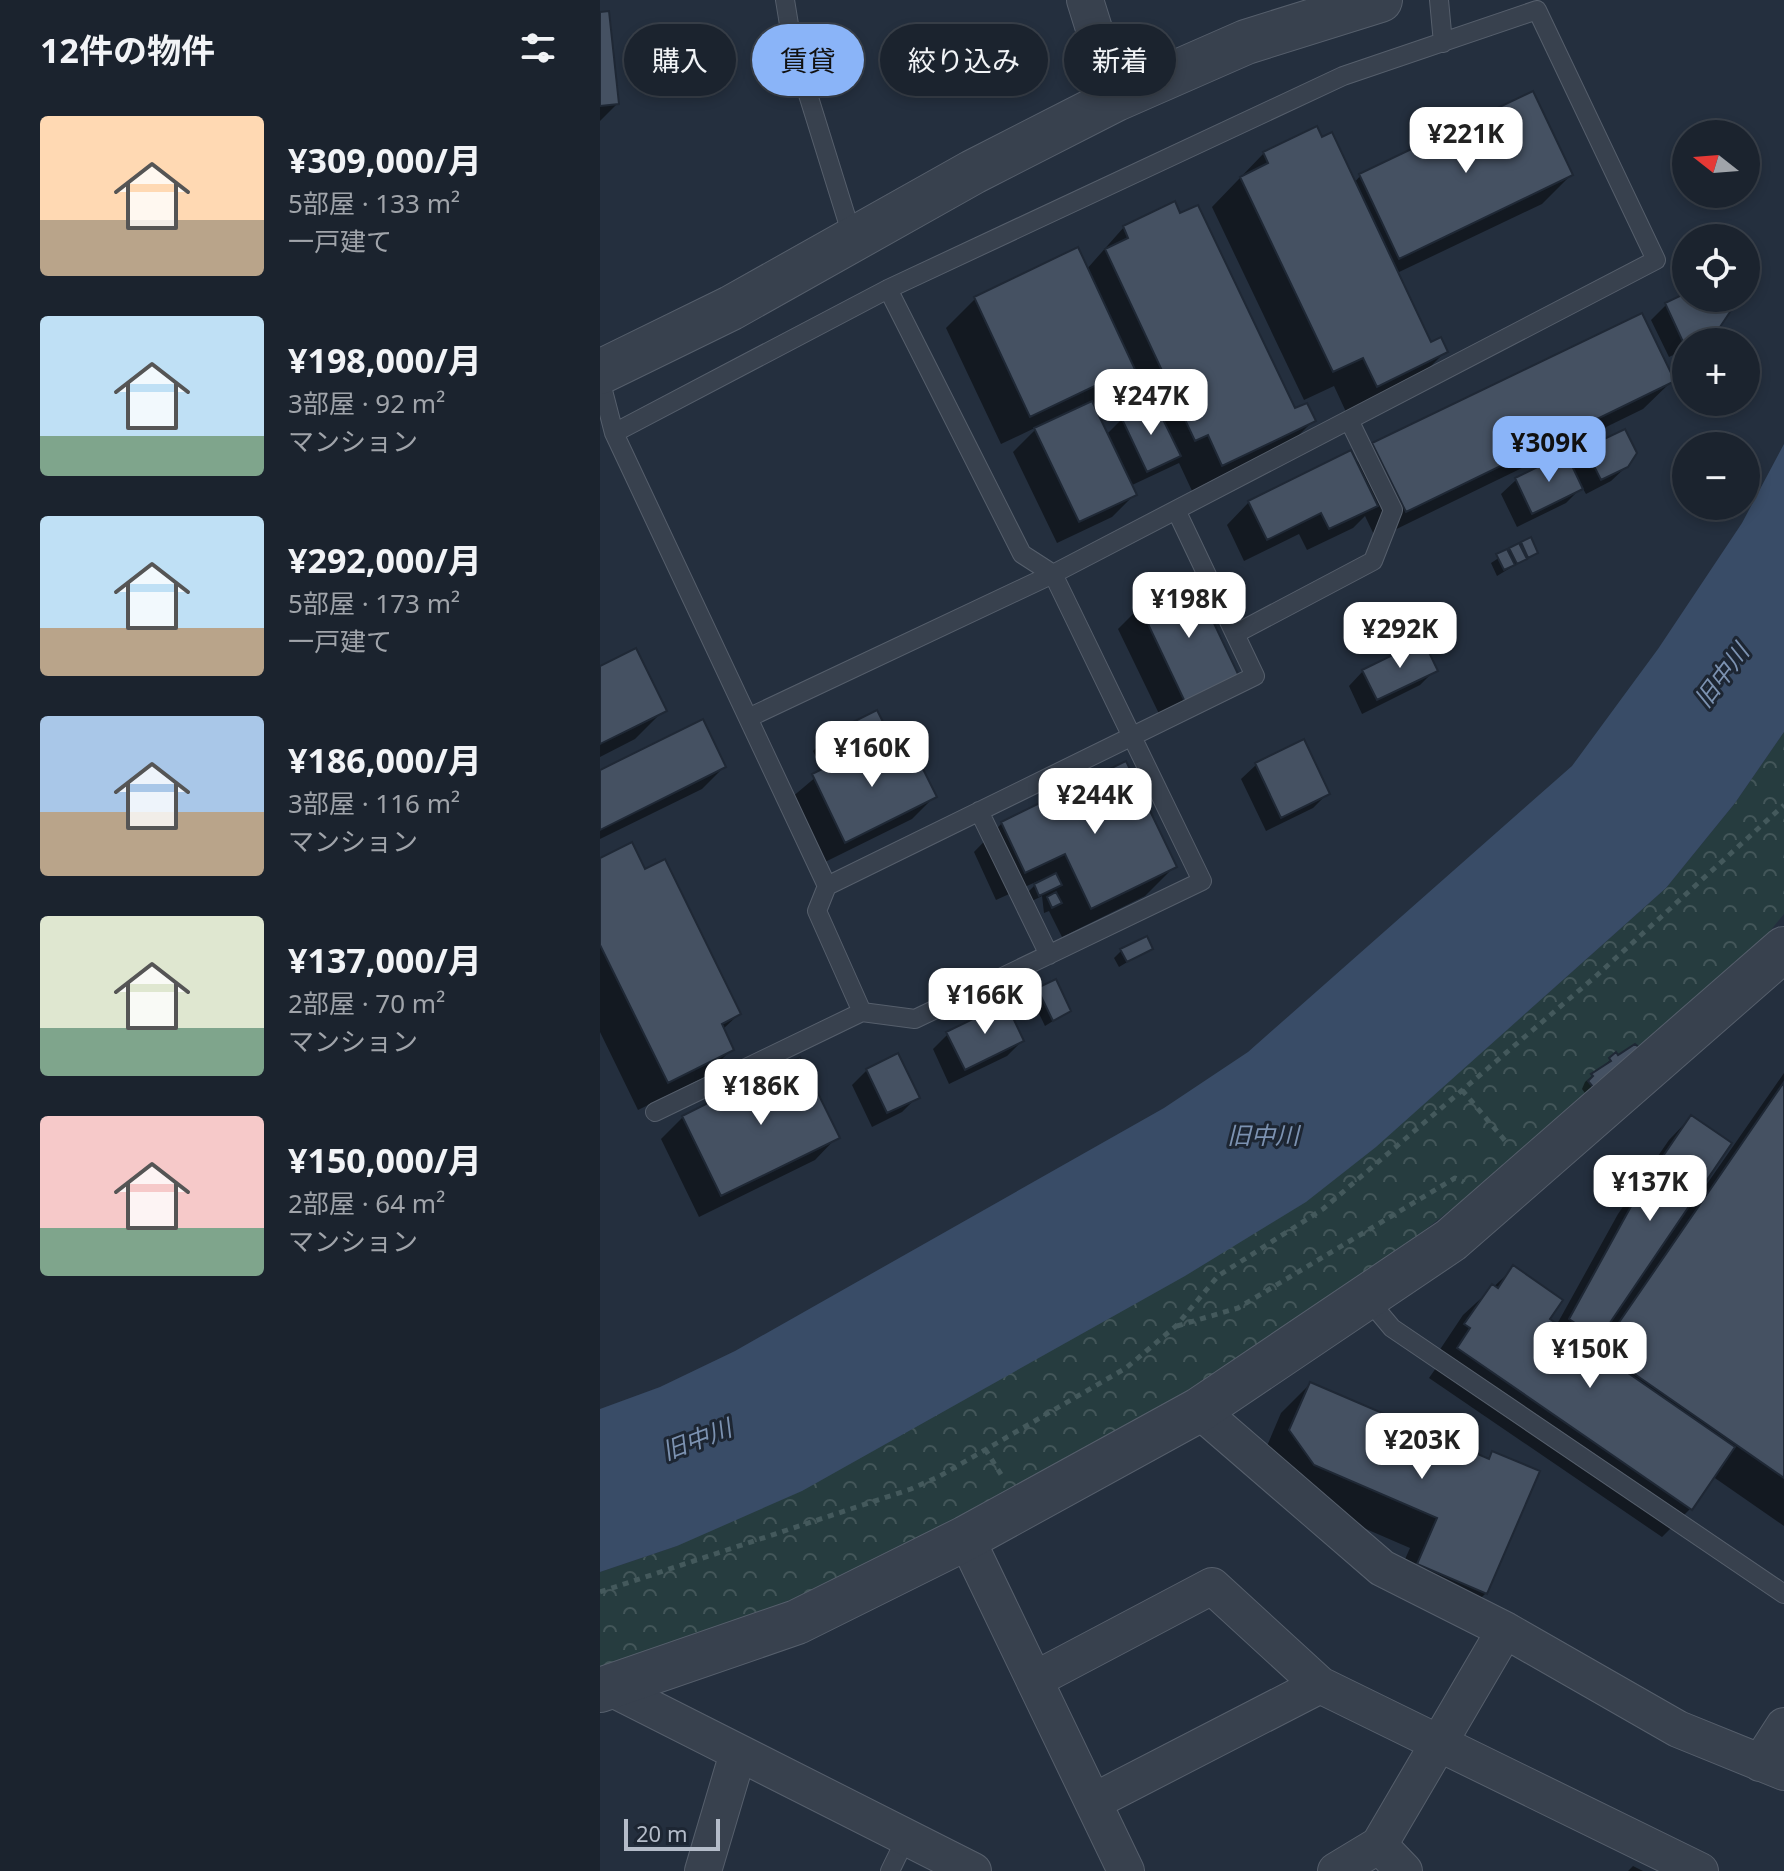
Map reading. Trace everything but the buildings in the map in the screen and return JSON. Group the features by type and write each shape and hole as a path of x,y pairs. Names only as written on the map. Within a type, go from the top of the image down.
{"street":[{"path":"1085,0 1116,99"},
{"path":"600,372 731,308 973,172 1116,99 1246,42 1380,0"},
{"path":"605,1689 797,1622 966,1538 1199,1410 1451,1240 1784,949"},
{"path":"1199,1410 1382,1568 1505,1630 1678,1729 1772,1768 1784,1726"},
{"path":"966,1538 1126,1871"},
{"path":"1036,1679 1212,1586 1320,1685 1700,1871"},
{"path":"1336,1871 1379,1845 1505,1630"},
{"path":"1093,1802 1320,1685"},
{"path":"605,1689 973,1871"},
{"path":"703,1871 738,1753"},
{"path":"1379,1845 1404,1871"}],"lane":[{"path":"785,0 792,43 853,239"},
{"path":"1439,0 1443,43"},
{"path":"614,433 888,289 1343,76 1537,10 1656,260 1053,574 748,718"},
{"path":"655,1112 862,1012 915,1019 1202,881 1053,574 1022,554 888,289"},
{"path":"600,379 614,433 827,886"},
{"path":"1235,634 1373,561 1393,510 1349,420"},
{"path":"862,1012 817,911 827,886 1255,676 1176,510"},
{"path":"979,811 1049,955"},
{"path":"1366,1297 1392,1328 1784,1594"},
{"path":"890,1871 906,1838"}],"path":[{"path":"600,1592 911,1489 940,1476 1126,1368 1176,1326 1218,1276 1323,1209 1596,976 1784,805"},
{"path":"1462,1090 1513,1150"},
{"path":"1176,1326 1238,1308 1455,1178 1466,1183"}],"green space":[{"path":"1784,732 1784,914 1756,948 1462,1201 1331,1303 1107,1443 761,1618 600,1669 600,1572 677,1546 1475,1058 1666,888 1735,803"}],"water":[{"name":"旧中川","path":"1784,444 1784,732 1735,803 1666,888 1376,1147 1306,1202 1185,1276 802,1491 677,1546 600,1572 600,1409 660,1387 735,1351 1164,1108 1248,1052 1572,766 1658,649 1744,520 1760,520 1760,489"}]}
